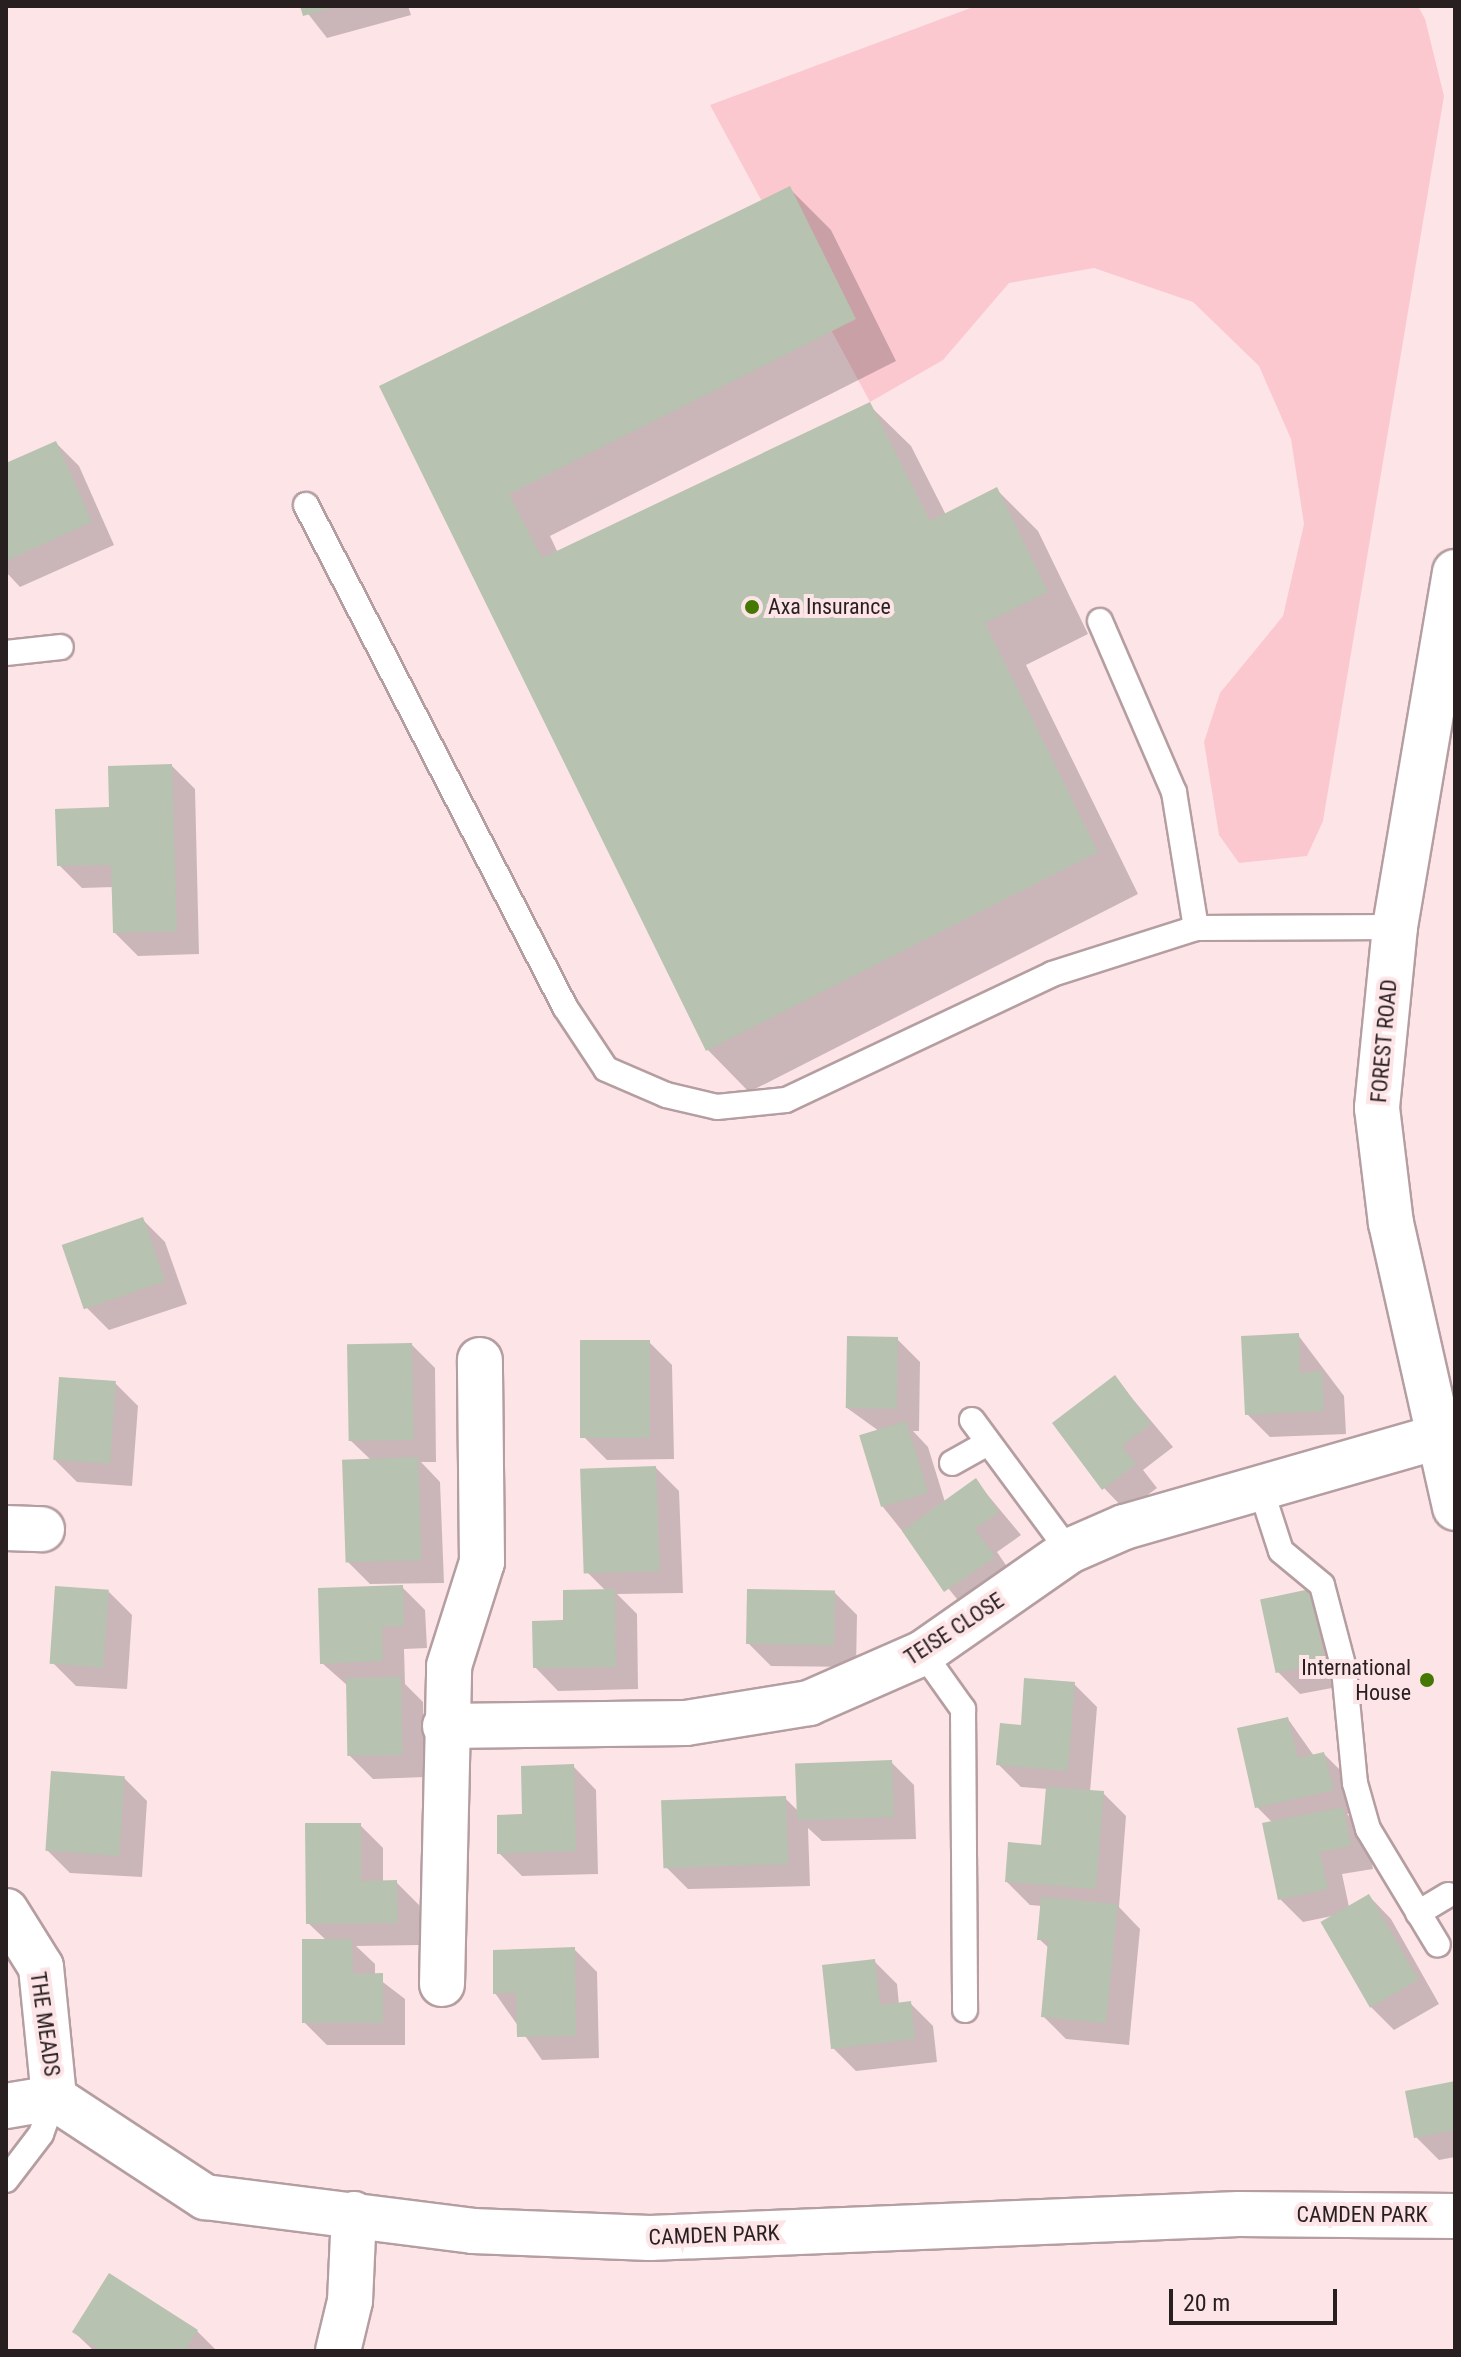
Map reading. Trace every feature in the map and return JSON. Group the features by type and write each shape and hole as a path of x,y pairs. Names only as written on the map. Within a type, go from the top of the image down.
{"street":[{"name":"FOREST ROAD","path":"1455,572 1395,927 1377,1108 1391,1223 1455,1508"},
{"path":"442,1984 445,1726 449,1666 482,1562 480,1360"},
{"name":"TEISE CLOSE","path":"445,1726 686,1723 809,1703 923,1653 1069,1551 1259,1483 1441,1436"},
{"name":"THE MEADS","path":"6,1911 41,1967 54,2098"},
{"path":"6,2106 54,2098"},
{"name":"CAMDEN PARK","path":"54,2098 205,2197 473,2231 650,2238 1239,2214 1455,2216"},
{"path":"338,2351 350,2301 354,2214"}],"lane":[{"path":"306,505 565,1007 606,1069 666,1095 717,1107 786,1100 1052,974 1196,928 1395,927"},
{"path":"1100,621 1174,792 1196,928"},
{"path":"6,653 61,647"},
{"path":"972,1420 1069,1551"},
{"path":"952,1463 988,1443"},
{"path":"1259,1483 1281,1551 1322,1585 1344,1669 1355,1783 1368,1829 1438,1945"},
{"path":"923,1653 963,1709 965,2010"},
{"path":"1418,1913 1448,1895"},
{"path":"6,2180 41,2134 54,2098"}],"shaded area":[{"path":"976,6 1418,6 1425,19 1444,96 1323,821 1307,856 1239,863 1219,835 1204,742 1220,693 1283,616 1304,524 1291,439 1259,366 1193,302 1094,268 1009,283 943,360 870,402 710,105"}],"building":[{"path":"300,6 336,6 336,7 303,16"},
{"name":"Axa Insurance","path":"790,186 856,319 509,494 542,558 870,402 930,521 997,487 1048,592 985,623 1098,852 706,1051 379,386"},
{"path":"56,441 92,522 6,561 6,463"},
{"path":"172,764 177,931 113,933 111,865 57,866 55,809 109,807 108,766"},
{"path":"143,1217 165,1281 84,1309 62,1245"},
{"path":"1299,1333 1300,1373 1322,1371 1324,1411 1245,1415 1241,1336"},
{"path":"847,1336 898,1337 897,1409 846,1408"},
{"path":"580,1340 650,1340 650,1438 580,1438"},
{"path":"412,1343 414,1440 349,1441 347,1344"},
{"path":"1115,1375 1151,1424 1122,1446 1136,1464 1102,1490 1052,1423"},
{"path":"59,1377 116,1381 110,1464 53,1460"},
{"path":"906,1421 928,1493 881,1507 859,1435"},
{"path":"418,1457 422,1560 346,1563 342,1460"},
{"path":"656,1466 660,1571 584,1574 580,1469"},
{"path":"976,1478 999,1512 975,1529 995,1557 944,1592 902,1531"},
{"path":"403,1585 404,1626 382,1627 383,1661 320,1664 318,1588"},
{"path":"55,1586 109,1590 103,1668 50,1664"},
{"path":"615,1589 616,1667 533,1668 532,1621 563,1620 563,1590"},
{"path":"747,1589 835,1591 834,1646 746,1644"},
{"path":"1310,1589 1326,1662 1276,1673 1260,1600"},
{"path":"401,1677 402,1755 347,1756 346,1678"},
{"path":"1024,1678 1075,1682 1068,1771 996,1765 1000,1723 1021,1725"},
{"path":"1288,1717 1298,1758 1324,1752 1334,1790 1255,1808 1237,1728"},
{"path":"892,1760 894,1817 797,1820 795,1763"},
{"path":"574,1764 576,1851 497,1854 497,1815 522,1814 521,1766"},
{"path":"51,1771 125,1776 119,1856 45,1851"},
{"path":"1046,1787 1104,1791 1096,1889 1005,1882 1008,1842 1041,1845"},
{"path":"786,1796 788,1864 663,1868 661,1800"},
{"path":"1343,1807 1351,1846 1320,1852 1328,1889 1278,1900 1262,1823"},
{"path":"305,1823 361,1823 361,1881 397,1880 398,1923 306,1924"},
{"path":"1369,1894 1418,1980 1370,2008 1321,1922"},
{"path":"1041,1897 1118,1904 1106,2023 1041,2017 1048,1940 1037,1940"},
{"path":"302,1939 352,1939 353,1974 383,1973 383,2023 302,2023"},
{"path":"575,1947 576,2036 517,2037 516,1993 493,1994 493,1950"},
{"path":"875,1959 880,2005 911,2001 915,2039 831,2049 822,1965"},
{"path":"1455,2081 1455,2130 1414,2138 1405,2091"},
{"path":"109,2273 198,2330 185,2351 102,2351 72,2332"}],"place":[{"name":"Axa Insurance","path":"752,607"},
{"name":"International House","path":"1427,1680"}]}
